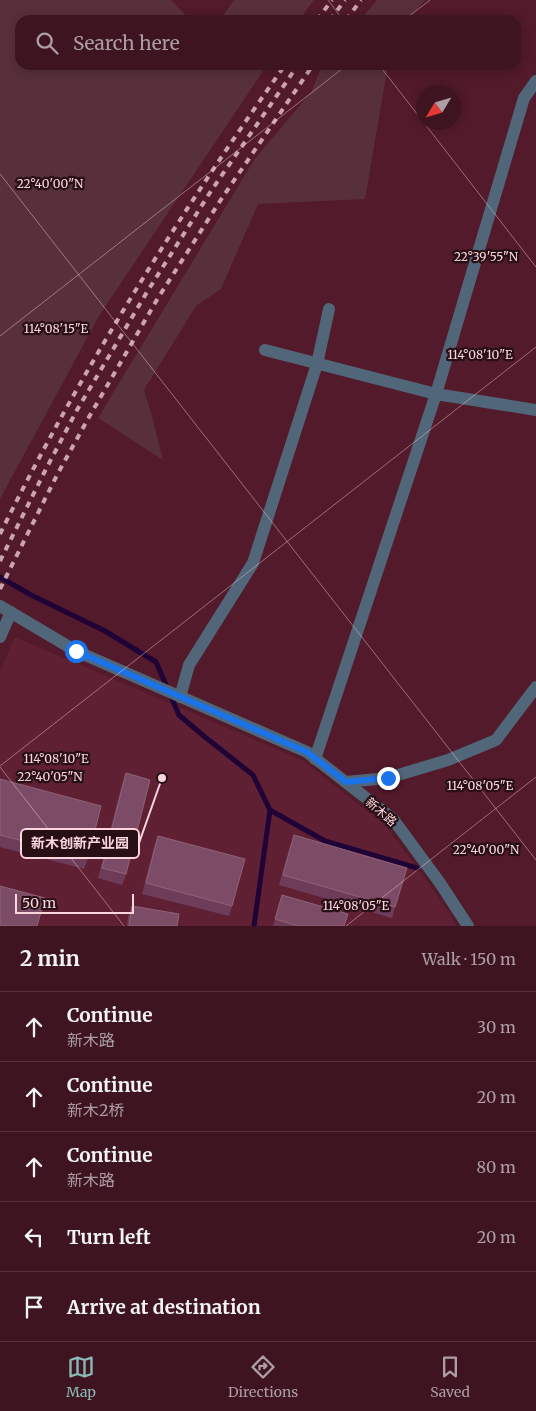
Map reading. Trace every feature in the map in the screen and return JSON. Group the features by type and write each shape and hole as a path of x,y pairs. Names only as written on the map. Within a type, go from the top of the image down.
{"street":[{"path":"316,759 436,394 524,98 536,81"},
{"path":"180,697 189,665 253,564 317,364 329,308"},
{"path":"264,350 436,394 536,410"},
{"path":"0,637 5,609"},
{"name":"新木路","path":"5,609 76,651 307,752 393,819 440,883 468,926"},
{"path":"346,782 388,778 448,760 496,740 536,687"}],"shaded area":[{"path":"0,0 171,0 185,15 15,15 15,70 264,70 99,316 0,499"},
{"path":"234,0 314,0 303,15 224,15"},
{"path":"377,0 425,0 412,15 364,15"},
{"path":"320,70 387,70 365,199 258,204 221,289 196,306 144,390 163,460 98,418 254,160 312,91"},
{"path":"15,637 302,760 386,826 432,888 457,926 0,926 0,671"}],"building":[{"path":"126,773 150,780 126,874 102,868"},
{"path":"0,779 101,806 88,858 0,835"},
{"path":"294,835 407,868 395,907 283,875"},
{"path":"158,836 245,859 232,906 146,883"},
{"path":"0,886 45,898 37,926 0,926"},
{"path":"282,895 348,914 344,926 298,926 275,919"},
{"path":"132,906 179,914 177,926 129,926"}],"waterway":[{"path":"0,577 31,595 105,631 156,662 179,715 253,775 270,810 254,926"},
{"path":"270,810 325,841 417,868"}],"railway":[{"path":"321,15 332,0"},
{"path":"334,15 345,0"},
{"path":"350,15 361,0"},
{"path":"0,534 64,413 133,294 207,178 282,70"},
{"path":"0,561 77,410 147,292 211,191 295,70"},
{"path":"0,589 57,475 158,298 222,198 310,70"}],"place":[{"name":"新木创新产业园","path":"162,778"}],"route":[{"path":"76,651 307,752 346,782 388,778"}]}
